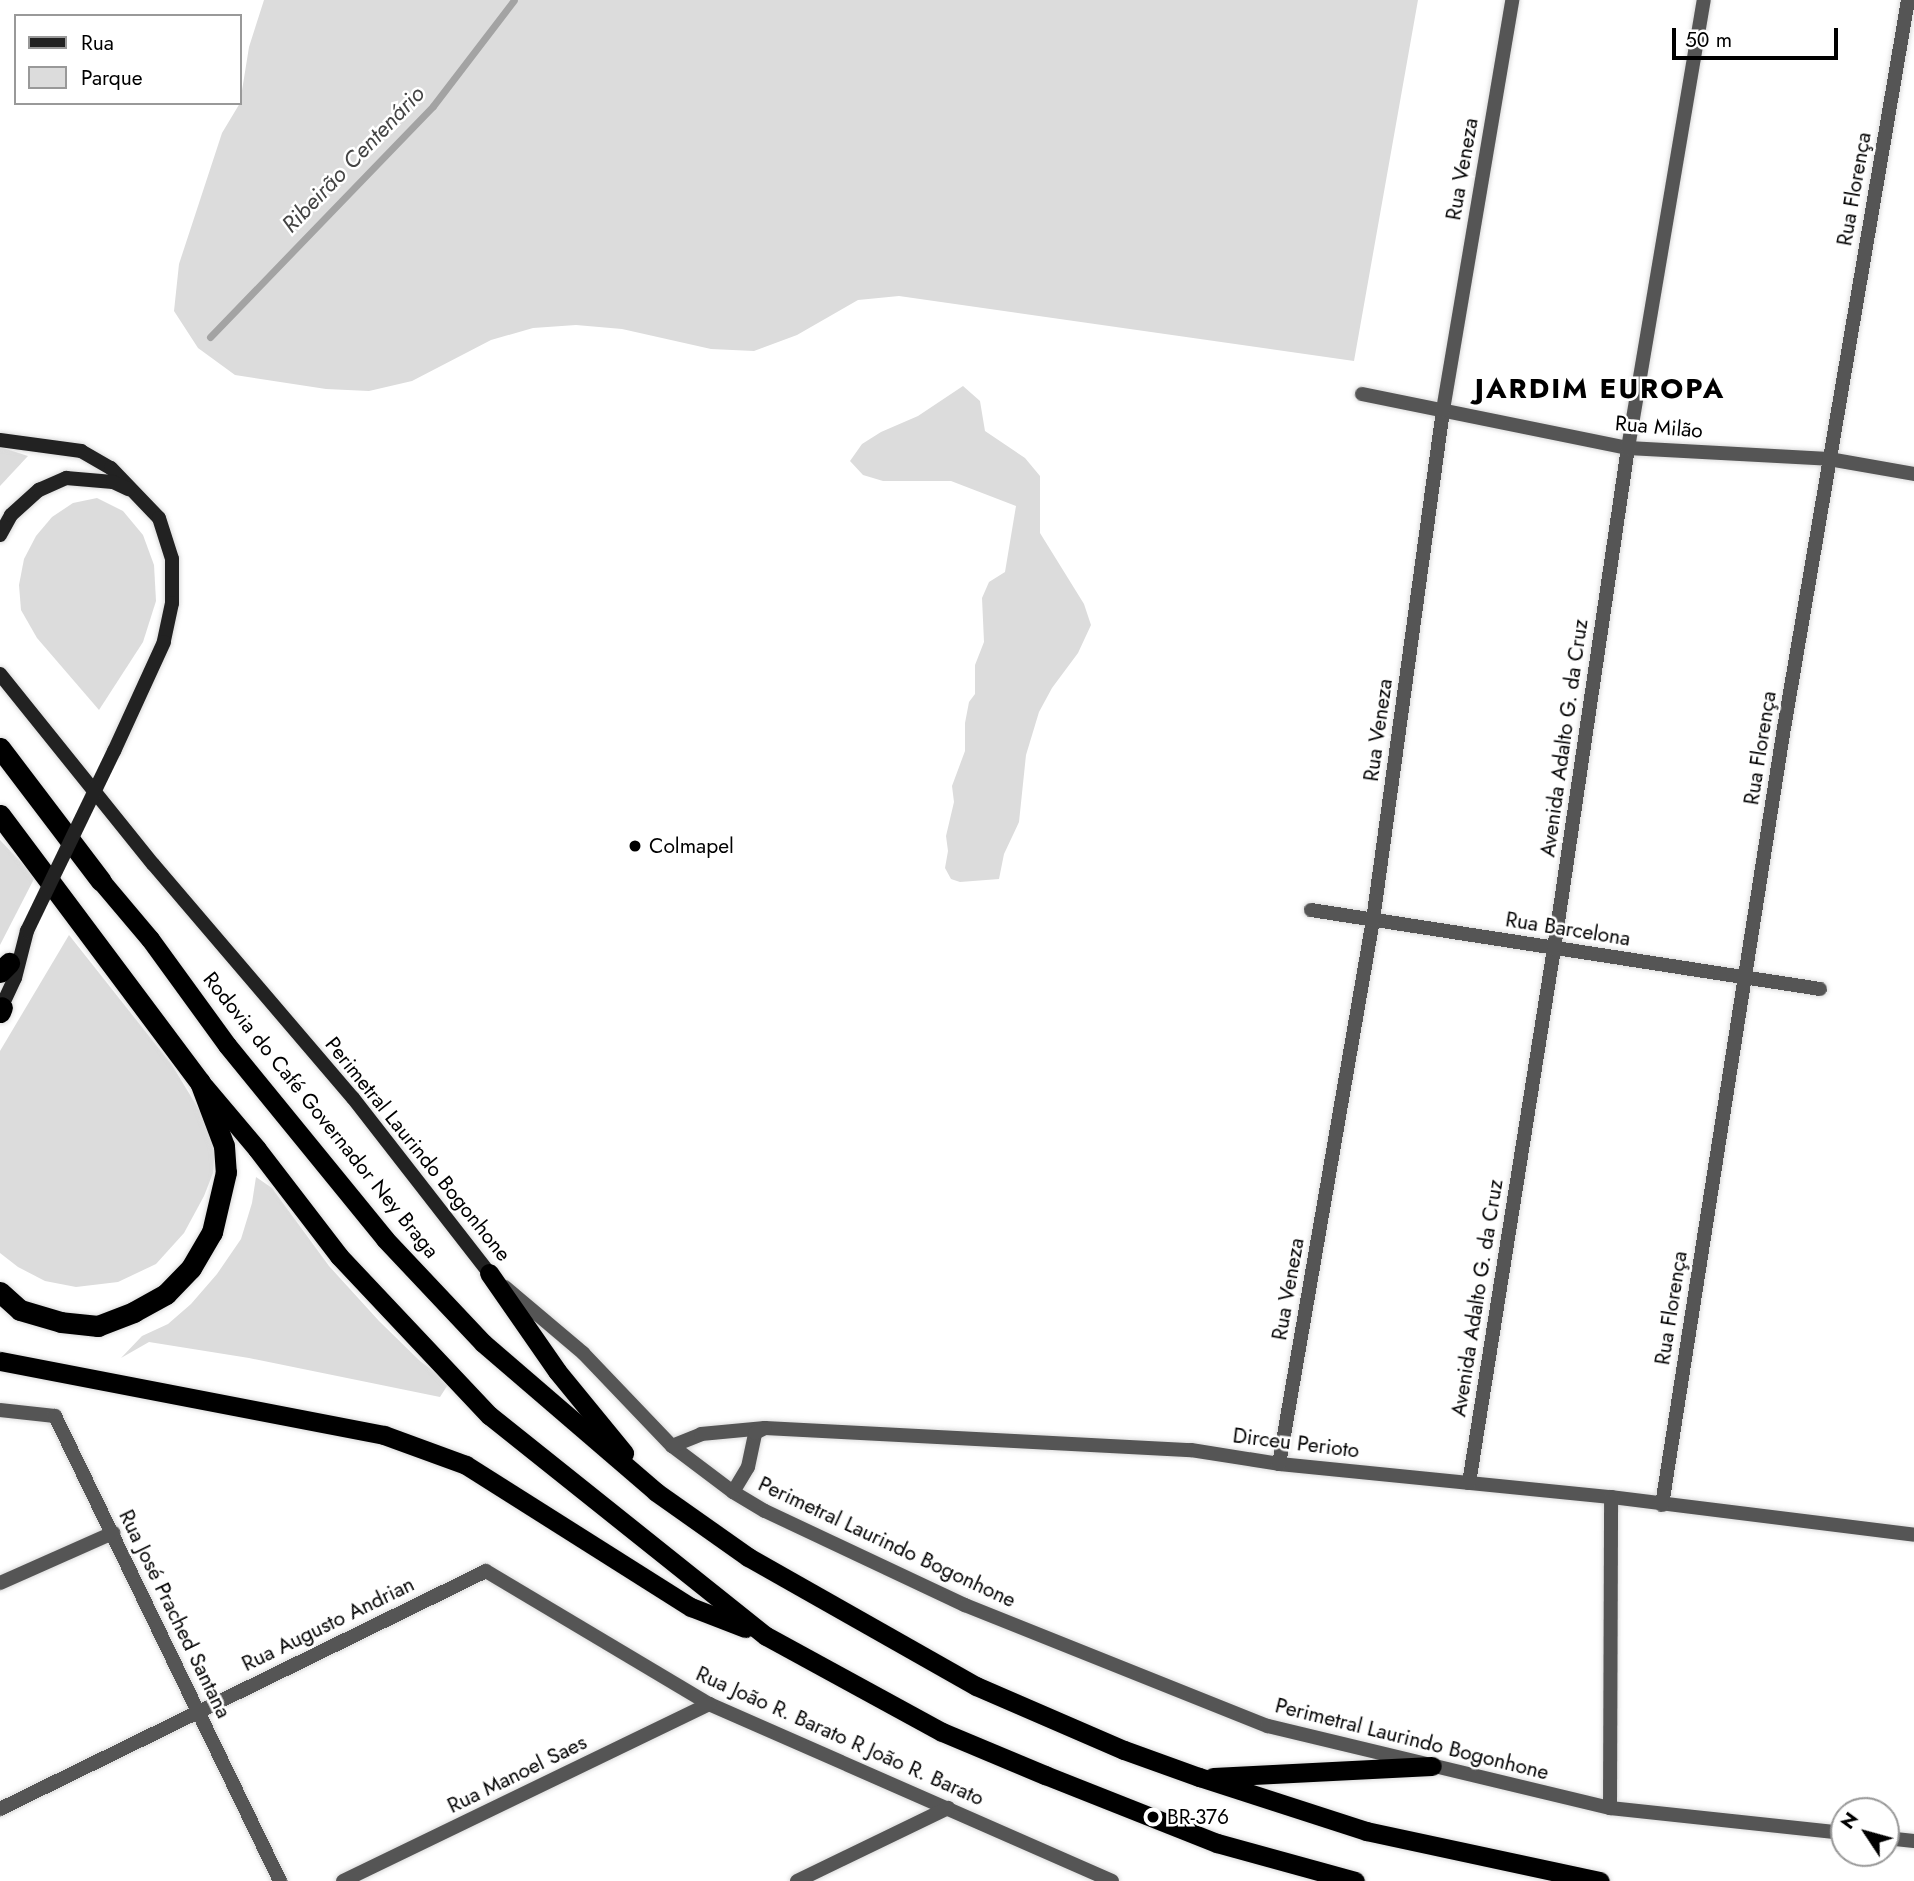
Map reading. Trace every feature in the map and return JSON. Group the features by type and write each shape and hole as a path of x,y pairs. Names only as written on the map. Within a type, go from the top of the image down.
{"highway":[{"name":"Rodovia do Café Governador Ney Braga","path":"0,748 101,881 150,939 227,1045 385,1239 483,1343 656,1492 748,1557 976,1686 1199,1777 1366,1831 1600,1881"},
{"path":"3,819 200,1082 257,1149 340,1256 489,1415 766,1636"},
{"path":"0,1292 20,1310 61,1322 98,1326 166,1294 191,1268 212,1232 226,1172 224,1146 200,1082"},
{"path":"489,1273 557,1371 656,1492"},
{"path":"0,1361 384,1435 466,1465 691,1607 766,1636 942,1732 1217,1843 1355,1881"},
{"path":"1199,1777 1432,1766"}],"main road":[{"path":"0,440 80,451 111,468 139,494 159,518 172,559 172,603 164,642 27,930 3,971"},
{"path":"0,535 11,514 39,490 66,478 113,482 139,494"},
{"name":"Perimetral Laurindo Bogonhone","path":"0,674 153,864 354,1098 489,1273"},
{"path":"1,1010 15,978 27,930"}],"street":[{"name":"Rua Veneza","path":"1279,1464 1373,920 1443,410 1512,0"},
{"name":"Avenida Adalto G. da Cruz","path":"1469,1483 1554,948 1628,448 1704,0"},
{"name":"Rua Florença","path":"1662,1505 1743,978 1908,0"},
{"name":"Rua Milão","path":"1362,394 1628,448 1829,459 1914,474"},
{"name":"Rua Barcelona","path":"1311,910 1820,989"},
{"name":"Perimetral Laurindo Bogonhone","path":"489,1273 583,1353 672,1446 733,1492 765,1511 965,1605 1268,1726 1610,1808 1830,1832"},
{"name":"Rua José Prached Santana","path":"0,1410 55,1416 280,1881"},
{"name":"Dirceu Perioto","path":"672,1446 701,1434 765,1428 1191,1450 1279,1464 1611,1497 1914,1535"},
{"path":"733,1492 748,1467 755,1433 765,1428"},
{"path":"1610,1808 1611,1497"},
{"path":"0,1583 113,1533"},
{"name":"Rua Augusto Andrian","path":"0,1809 486,1571"},
{"name":"Rua João R. Barato R João R. Barato","path":"486,1571 709,1704 1112,1881"},
{"name":"Rua Manoel Saes","path":"343,1881 709,1704"},
{"path":"797,1881 948,1808"}],"green space":[{"path":"264,0 1418,0 1354,361 899,296 858,300 797,335 754,351 711,349 622,329 576,325 533,328 491,340 412,381 369,391 326,389 235,375 198,348 174,311 179,264 222,133 239,105 242,105 249,47"},
{"path":"963,386 980,401 985,431 1025,458 1040,476 1040,533 1084,604 1091,625 1078,653 1052,688 1039,712 1026,755 1019,822 1004,854 999,879 960,882 951,879 945,868 948,851 946,836 954,802 952,786 965,751 965,723 969,702 975,694 975,665 984,642 982,598 989,582 1005,572 1016,506 951,481 883,481 863,475 850,461 862,444 881,432 918,416"},
{"path":"0,447 28,456 0,486"},
{"path":"97,498 123,511 143,535 154,565 156,601 143,642 99,710 37,638 21,610 19,585 24,559 36,536 52,517 73,503"},
{"path":"0,840 35,877 0,945"},
{"path":"69,935 172,1065 207,1123 215,1147 213,1173 204,1196 184,1233 156,1264 118,1282 76,1287 45,1281 18,1267 0,1253 0,1051"},
{"path":"256,1177 272,1188 329,1266 379,1321 420,1361 449,1383 440,1397 249,1358 149,1342 121,1358 142,1336 168,1324 191,1304 217,1274 241,1239 252,1203"}],"waterway":[{"name":"Ribeirão Centenário","path":"210,337 433,106 514,0"}],"place":[{"name":"Colmapel","path":"635,846"},
{"name":"BR-376","path":"1153,1817"}],"district":[{"name":"JARDIM EUROPA","path":"1600,389"}]}
